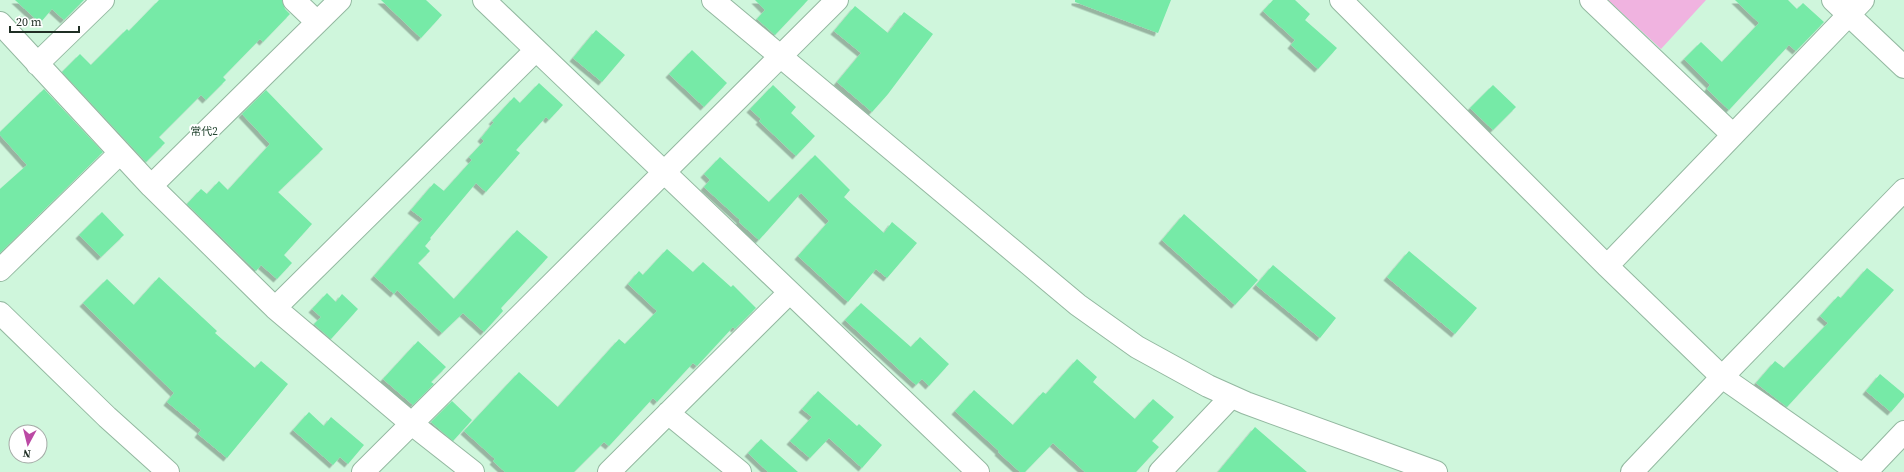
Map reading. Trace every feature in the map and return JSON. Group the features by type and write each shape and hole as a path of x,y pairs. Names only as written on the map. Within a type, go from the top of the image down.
{"street":[{"path":"37,64 103,0"},
{"path":"294,0 317,22"},
{"path":"151,186 340,0"},
{"path":"484,0 978,472"},
{"path":"713,0 1108,328 1137,347 1231,397 1436,472"},
{"path":"363,472 665,173 837,0"},
{"path":"1341,0 1608,266 1722,377 1858,472"},
{"path":"1591,0 1733,135"},
{"path":"1608,266 1733,135 1848,5 1904,67"},
{"path":"0,23 151,186 275,308 412,424 473,472"},
{"path":"275,308 536,50"},
{"path":"0,270 120,153"},
{"path":"1632,472 1904,190"},
{"path":"608,472 789,293"},
{"path":"0,314 107,417 168,472"},
{"path":"1160,472 1231,397"},
{"path":"668,413 740,472"},
{"path":"1866,472 1904,432"}],"shaded area":[{"path":"1608,0 1706,0 1661,49"}],"building":[{"path":"15,0 84,0 64,20 52,9 40,23"},
{"path":"159,0 282,0 285,9 290,14 263,42 260,39 223,77 226,80 206,100 201,95 159,137 165,143 146,162 62,72 80,54 91,65 127,29 129,31"},
{"path":"381,0 426,0 442,15 421,38"},
{"path":"755,0 808,0 775,35 757,19 765,10"},
{"path":"1075,0 1171,0 1158,33 1075,2"},
{"path":"1273,0 1295,0 1310,14 1305,20 1337,48 1318,69 1291,45 1295,40 1263,11"},
{"path":"1735,0 1788,0 1797,9 1803,3 1824,22 1796,51 1789,45 1729,110 1707,89 1710,85 1684,59 1701,42 1722,62 1759,23"},
{"path":"855,6 888,33 904,12 933,34 888,94 872,112 837,82 861,53 834,31"},
{"path":"596,30 625,55 602,82 573,58"},
{"path":"692,50 727,83 704,107 669,74"},
{"path":"539,83 563,105 549,120 546,117 516,150 520,153 486,192 476,183 430,238 431,239 425,246 430,251 418,263 454,299 517,230 548,257 501,308 503,311 484,332 463,313 442,333 397,290 394,294 374,276 423,219 411,210 434,183 444,191 472,160 469,157 484,141 481,138 494,122 492,121 514,97 520,103"},
{"path":"773,85 796,107 791,113 815,136 796,156 759,121 761,119 750,109"},
{"path":"1493,85 1516,107 1493,130 1470,108"},
{"path":"44,89 103,152 0,253 0,189 27,165 0,135 0,132"},
{"path":"266,90 323,149 278,192 312,224 284,255 292,263 277,279 261,265 256,271 187,204 201,189 207,194 219,181 228,190 270,144 242,114"},
{"path":"815,155 850,190 844,197 884,233 892,222 917,243 887,278 876,269 848,302 798,256 829,221 801,193 759,240 739,222 740,220 704,187 710,180 704,174 720,157 769,202"},
{"path":"102,212 124,235 101,257 79,235"},
{"path":"1184,214 1258,280 1235,305 1162,240"},
{"path":"667,249 693,272 703,262 731,287 733,285 756,308 735,329 733,327 697,366 693,363 657,402 653,398 609,446 604,442 574,472 505,472 493,461 495,459 464,431 519,372 558,407 619,339 625,344 657,311 628,284 639,271 643,275"},
{"path":"1409,251 1477,308 1455,334 1387,277"},
{"path":"1273,265 1336,318 1320,338 1256,285"},
{"path":"1867,268 1894,290 1787,407 1756,383 1775,361 1784,368 1828,323 1820,316 1838,296 1841,298"},
{"path":"159,277 217,331 215,333 255,368 261,361 288,384 227,458 198,434 201,430 167,402 174,393 83,303 107,279 134,305"},
{"path":"327,293 336,302 342,294 358,309 331,339 314,324 321,317 312,309"},
{"path":"861,303 911,347 920,337 949,364 929,386 922,379 916,385 845,320"},
{"path":"418,341 446,367 431,382 434,384 413,405 383,379"},
{"path":"1077,359 1097,377 1093,382 1135,419 1153,399 1174,417 1152,441 1159,447 1136,472 1085,472 1053,443 1025,472 1020,472 955,411 974,390 1013,425 1043,392 1046,394"},
{"path":"1880,374 1904,394 1904,397 1891,412 1866,391"},
{"path":"818,391 857,426 859,424 882,445 862,468 829,438 810,458 790,441 812,417 802,409"},
{"path":"452,401 472,420 453,441 431,422"},
{"path":"309,412 324,426 331,417 364,445 348,464 340,457 333,465 293,430"},
{"path":"1255,427 1307,472 1218,472"},
{"path":"761,439 798,472 768,472 748,453"}],"district":[{"name":"常代2","path":"204,131"}]}
